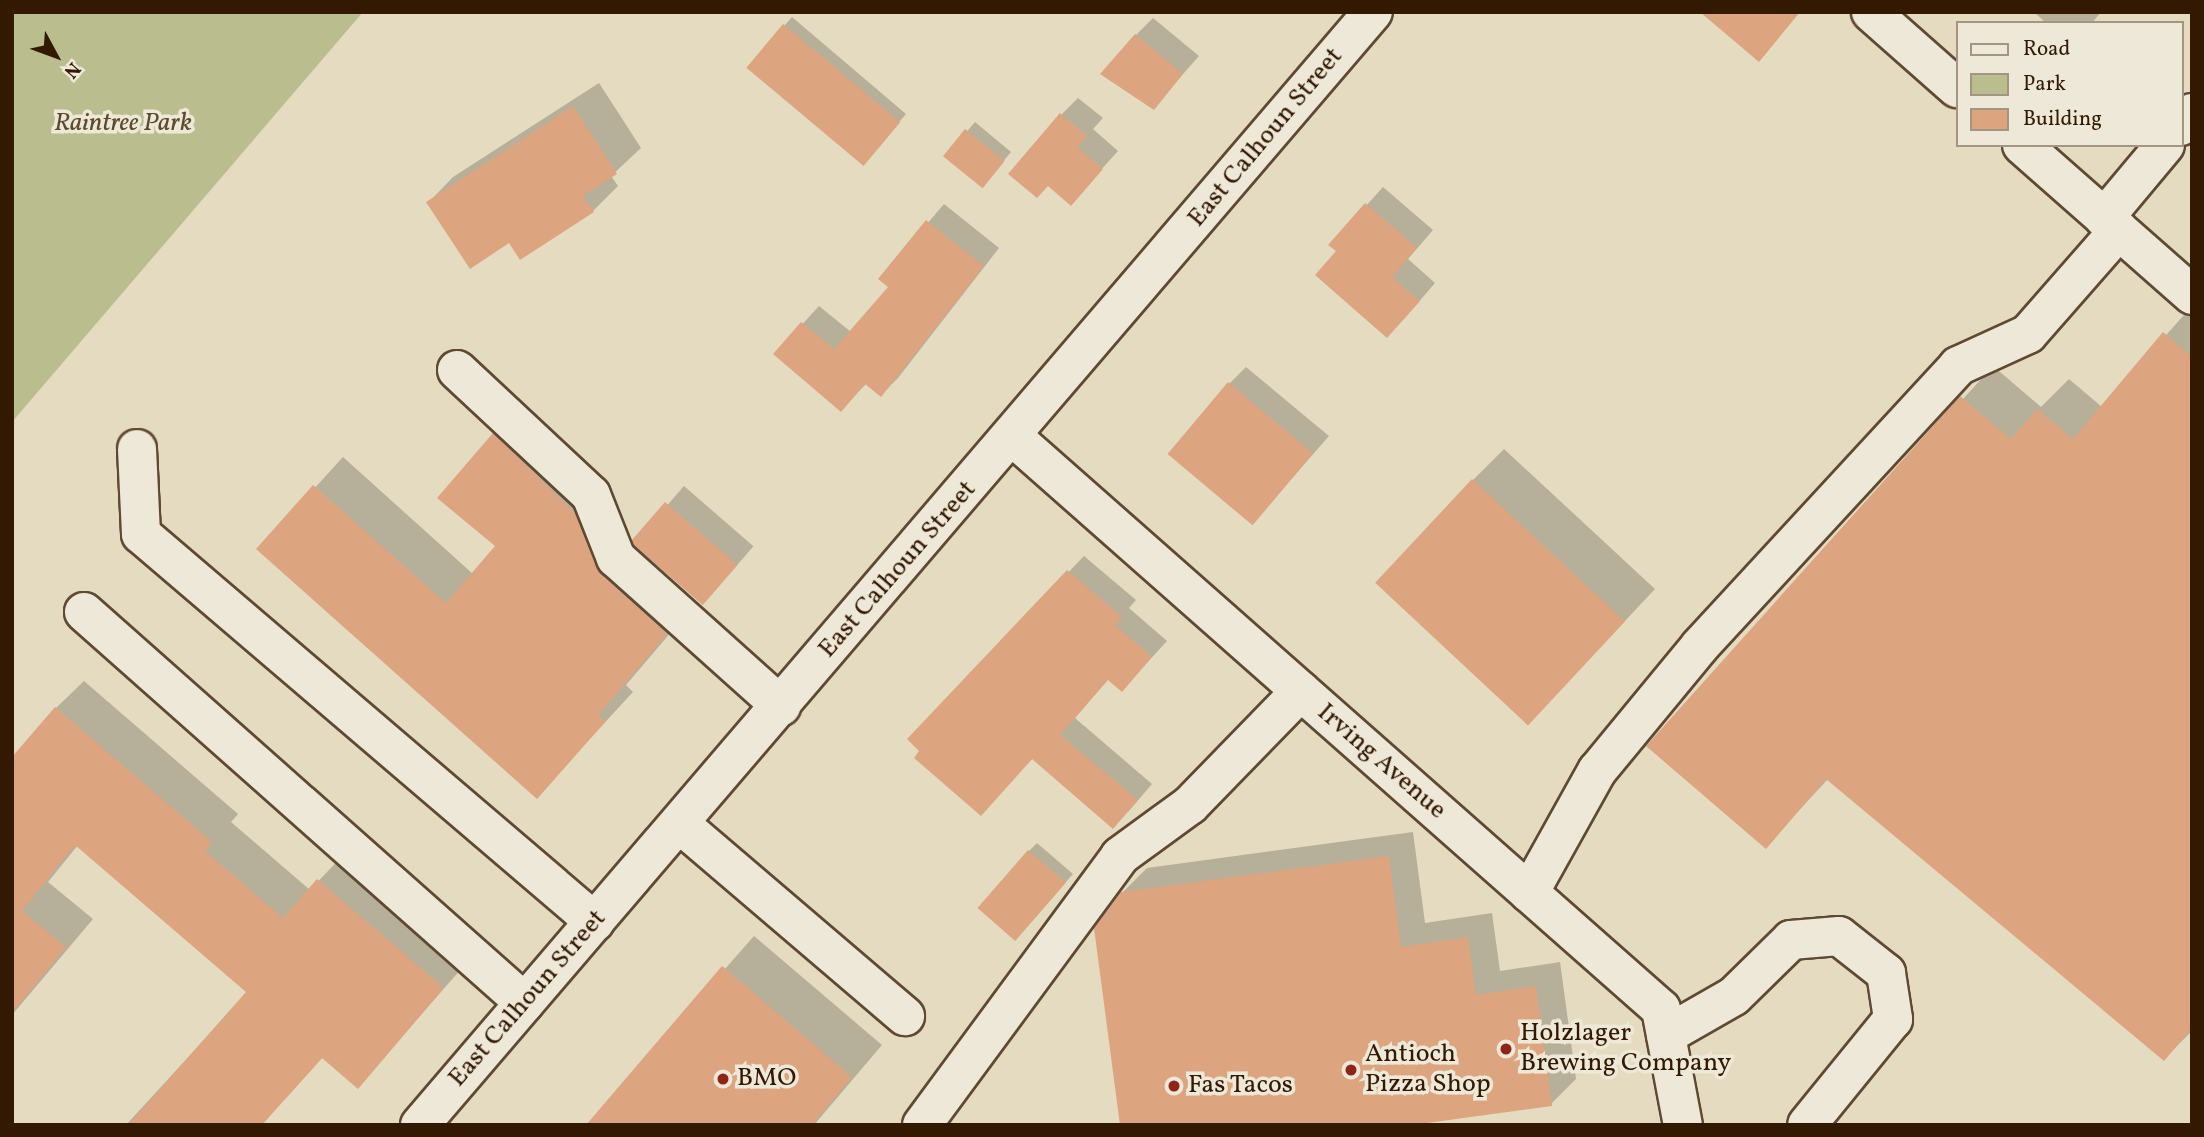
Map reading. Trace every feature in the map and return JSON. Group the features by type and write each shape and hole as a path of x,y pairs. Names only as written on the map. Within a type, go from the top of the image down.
{"street":[{"name":"East Calhoun Street","path":"439,1118 525,1003 1013,437 1373,12"},
{"path":"1871,12 1955,86"},
{"path":"2024,147 2192,295"},
{"path":"1530,893 1597,771 1700,646 1958,366 2028,334 2112,224 2164,147"},
{"path":"457,370 591,495 617,558 781,706"},
{"name":"Irving Avenue","path":"1013,437 1661,1009 1683,1125"},
{"path":"137,449 141,534 595,922"},
{"path":"84,612 525,1003"},
{"path":"922,1125 1120,856 1189,805 1301,691"},
{"path":"680,824 905,1016"},
{"path":"1666,1035 1734,996 1791,940 1839,936 1886,973 1894,1019 1807,1125"}],"green space":[{"name":"Raintree Park","path":"12,12 363,12 12,422"}],"building":[{"path":"1700,12 1800,12 1759,62"},
{"path":"783,24 900,122 864,166 746,68"},
{"path":"1135,34 1183,74 1154,110 1100,74"},
{"path":"573,106 617,174 583,196 594,212 520,260 509,243 470,269 426,202"},
{"path":"1060,113 1087,136 1077,147 1103,169 1071,206 1048,186 1037,198 1008,174"},
{"path":"965,129 1005,161 983,188 943,156"},
{"path":"1365,203 1417,248 1392,277 1420,301 1387,338 1315,275 1336,251 1328,245"},
{"path":"926,220 984,266 881,397 865,384 841,412 773,354 801,322 834,349 888,287 878,279"},
{"path":"2163,332 2192,357 2192,1028 2164,1061 1826,779 1766,849 1646,746 1960,396 2011,439 2037,409 2073,439"},
{"path":"1228,382 1313,453 1253,525 1168,454"},
{"path":"493,433 574,512 601,574 667,634 598,715 606,721 537,799 256,549 313,485 446,603 495,546 437,498"},
{"path":"1472,479 1625,622 1528,725 1375,583"},
{"path":"665,502 737,565 703,605 630,542"},
{"path":"1067,570 1122,617 1115,625 1152,657 1122,692 1108,680 1060,735 1138,800 1113,829 1032,759 981,816 914,758 919,751 907,739"},
{"path":"55,707 212,842 205,851 283,918 317,879 444,988 358,1089 322,1058 262,1125 128,1125 246,992 75,845 22,911 66,947 12,1013 12,757"},
{"path":"1028,850 1066,883 1015,941 977,908"},
{"path":"1389,856 1401,947 1468,937 1476,995 1536,986 1552,1106 1412,1125 1120,1125 1094,928 1121,892"},
{"path":"722,966 852,1077 812,1125 586,1125"}],"place":[{"name":"Holzlager Brewing Company","path":"1506,1049"},
{"name":"Antioch Pizza Shop","path":"1351,1070"},
{"name":"BMO","path":"723,1079"},
{"name":"Fas Tacos","path":"1174,1086"}]}
